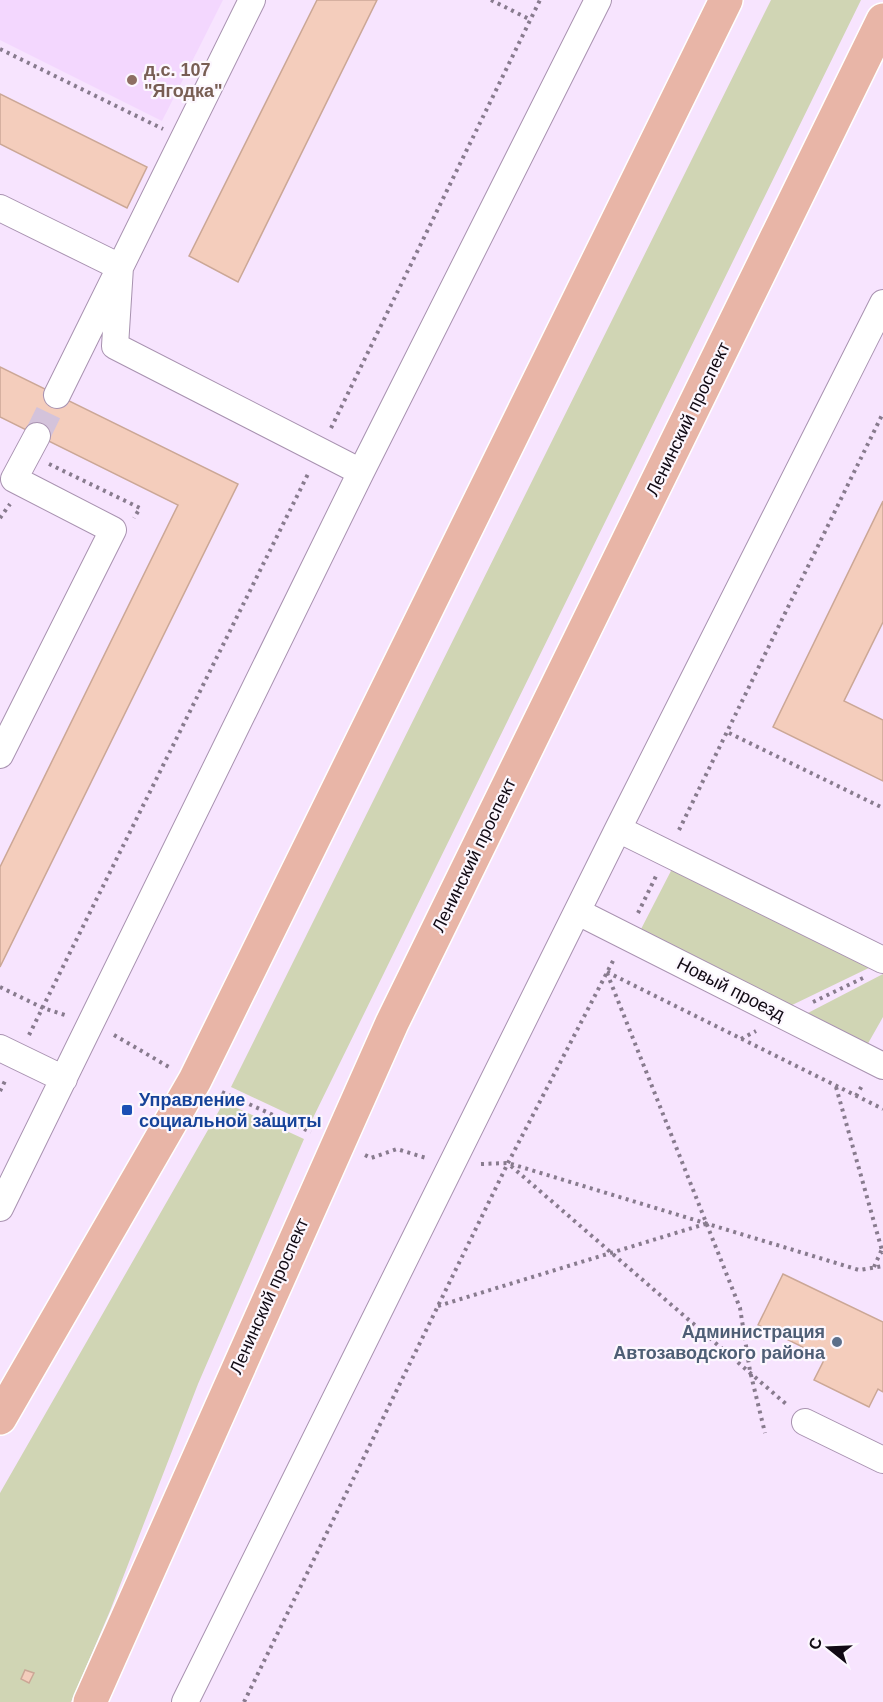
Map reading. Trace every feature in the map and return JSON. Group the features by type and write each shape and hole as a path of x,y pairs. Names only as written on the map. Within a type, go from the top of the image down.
{"main road":[{"path":"0,1418 195,1080 726,0"},
{"name":"Ленинский проспект","path":"90,1702 392,1023 883,20"}],"street":[{"path":"57,395 252,0"},
{"path":"0,1208 361,472 598,0"},
{"path":"0,208 120,267"},
{"path":"120,267 115,346 361,472"},
{"path":"185,1702 618,829 883,303"},
{"path":"0,755 114,530 7,476 37,435"},
{"path":"618,829 883,960"},
{"name":"Новый проезд","path":"578,912 883,1066"},
{"path":"9,1052 64,1079"},
{"path":"805,1422 883,1460"}],"path":[{"path":"491,0 531,20"},
{"path":"0,1091 9,1052 43,1008 320,451 540,0"},
{"path":"0,49 166,130 162,140"},
{"path":"244,1702 508,1163 729,733 883,413"},
{"path":"729,733 883,808"},
{"path":"607,972 883,1109"},
{"path":"607,972 740,1308 750,1371 765,1433"},
{"path":"0,987 43,1008"},
{"path":"195,1080 337,1143"},
{"path":"836,1087 883,1250 874,1267"},
{"path":"508,1163 860,1270 883,1266"},
{"path":"508,1163 750,1371 805,1422"},
{"path":"438,1306 706,1223"}],"shaded area":[{"name":"д.с. 107 \"Ягодка\"","path":"0,0 223,0 162,121 0,40"}],"green space":[{"path":"771,0 861,0 310,1124 231,1087"},
{"path":"674,865 877,964 788,1007 639,933"},
{"path":"883,974 883,1017 866,1047 804,1015"},
{"path":"224,1102 304,1139 198,1384 110,1611 71,1702 0,1702 0,1493"}],"building":[{"path":"317,0 377,0 238,282 189,256"},
{"path":"0,94 147,167 127,208 0,144"},
{"path":"0,367 238,484 0,967 0,867 178,505 0,417"},
{"path":"883,501 883,622 844,701 883,720 883,781 773,727"},
{"name":"Администрация Автозаводского района","path":"783,1274 883,1322 883,1392 878,1389 869,1407 814,1380 825,1358 758,1325"},
{"path":"25,1670 34,1673 29,1683 21,1679"}],"tunnel":[{"path":"37,436 57,395"}],"place":[{"name":"д.с. 107 \"Ягодка\"","path":"132,80"},
{"name":"Управление социальной защиты","path":"127,1110"},
{"name":"Администрация Автозаводского района","path":"837,1342"}]}
